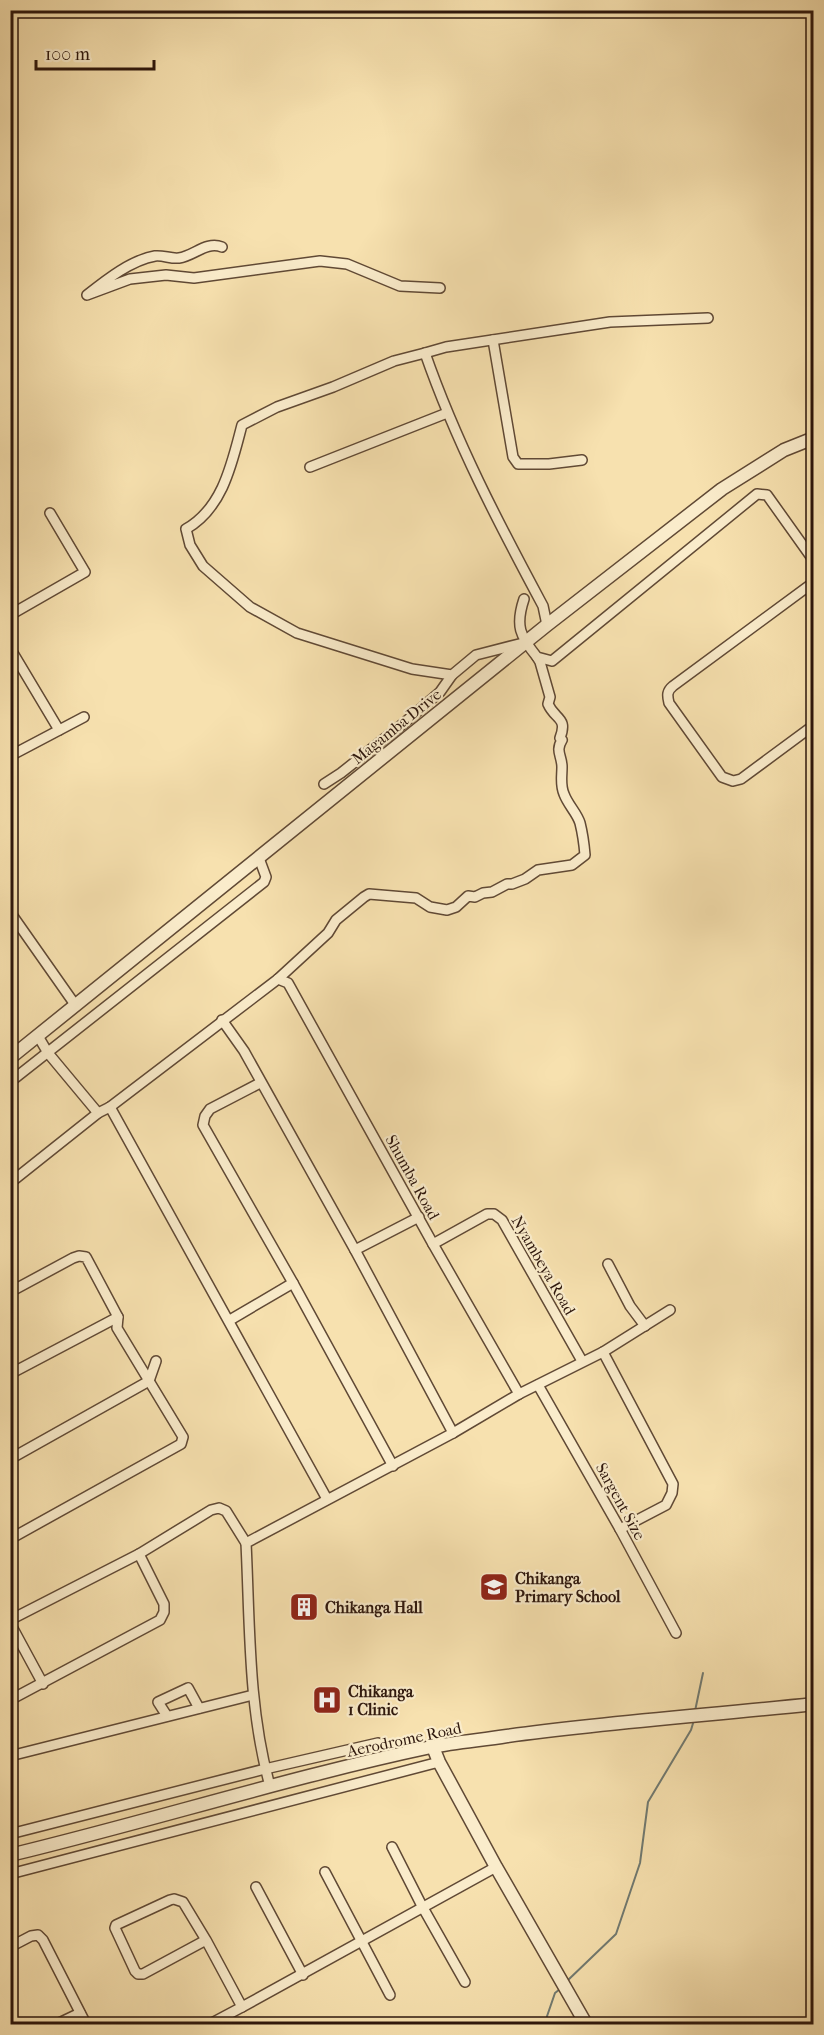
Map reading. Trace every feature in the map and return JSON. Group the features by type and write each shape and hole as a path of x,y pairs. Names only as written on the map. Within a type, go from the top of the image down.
{"street":[{"path":"222,247 208,246 179,258 156,256 105,280 87,295 130,279 166,275 194,278 320,261 347,264 400,286 440,288"},
{"path":"452,675 412,669 297,633 250,607 203,566 190,545 186,529 197,523 214,503 230,472 242,425 277,407 333,387 394,361 446,347 610,322 708,318"},
{"path":"493,340 513,458 518,464 549,464 582,460"},
{"path":"425,353 447,413 487,500 543,606 547,625"},
{"path":"310,467 447,413"},
{"name":"Magamba Drive","path":"10,1058 525,642 722,489 784,450 813,438"},
{"path":"537,657 552,660 757,494 767,495 813,561"},
{"path":"10,615 85,572 50,513"},
{"path":"813,582 673,686 667,696 722,777 733,781 741,779 813,725"},
{"path":"10,1183 98,1113 110,1107 278,979 328,933 336,920 369,894 416,898 430,908 447,910 456,907 468,896 476,897 492,892 507,884 525,879 538,870 572,865 585,855 585,840 579,822 563,793 561,783 562,764 558,756 558,746 562,740 560,738 564,727 548,704 550,697 537,657 520,634 519,622 524,599"},
{"path":"324,784 404,723 440,692 452,675 476,655 525,642"},
{"path":"10,648 59,730"},
{"path":"10,756 84,717"},
{"path":"10,1082 264,882 266,877 259,858"},
{"path":"10,912 76,1006"},
{"name":"Shumba Road","path":"278,979 288,983 519,1394"},
{"path":"222,1020 244,1052 355,1250 453,1433"},
{"path":"38,1036 48,1053 98,1113"},
{"path":"260,1083 210,1109 203,1125 393,1466"},
{"path":"110,1107 230,1320 327,1499"},
{"name":"Nyambeya Road","path":"433,1244 487,1214 494,1214 502,1220 582,1361"},
{"path":"355,1250 419,1217"},
{"path":"10,1292 73,1258 86,1257 118,1317 117,1328 183,1437 181,1444 10,1539"},
{"path":"608,1264 630,1305 645,1326"},
{"path":"230,1320 293,1283"},
{"path":"246,1543 393,1466 519,1394 603,1352 670,1310"},
{"path":"10,1374 118,1317"},
{"path":"603,1352 673,1484 672,1493 666,1505 620,1529"},
{"path":"10,1459 149,1381 156,1361"},
{"name":"Sargent Size","path":"538,1385 676,1633"},
{"path":"43,1684 10,1622 139,1554 211,1510 219,1508 226,1511 246,1543 253,1695 270,1786"},
{"path":"10,1700 160,1620 164,1612 164,1604 139,1554"},
{"path":"167,1716 158,1702 188,1688 199,1708"},
{"path":"10,1756 253,1695"},
{"name":"Aerodrome Road","path":"10,1855 270,1786 433,1747 603,1724 813,1704"},
{"path":"10,1834 265,1769 378,1743"},
{"path":"433,1747 496,1867 586,2025"},
{"path":"10,1875 439,1762"},
{"path":"392,1847 465,1982"},
{"path":"210,2025 496,1867"},
{"path":"325,1872 390,1995"},
{"path":"256,1887 303,1975"},
{"path":"206,1941 143,1974 138,1974 115,1928 174,1899 183,1902 206,1941 242,2007"},
{"path":"10,1947 31,1936 38,1935 43,1940 86,2025"},
{"path":"57,2025 80,2013"}],"waterway":[{"path":"695,1711 703,1673"},
{"path":"566,1982 616,1934 640,1863 648,1802 691,1730 694,1720"},
{"path":"537,2024 545,2022 555,1993 560,1989"}],"place":[{"name":"Chikanga Primary School","path":"494,1587"},
{"name":"Chikanga Hall","path":"304,1607"},
{"name":"Chikanga 1 Clinic","path":"327,1700"}]}
